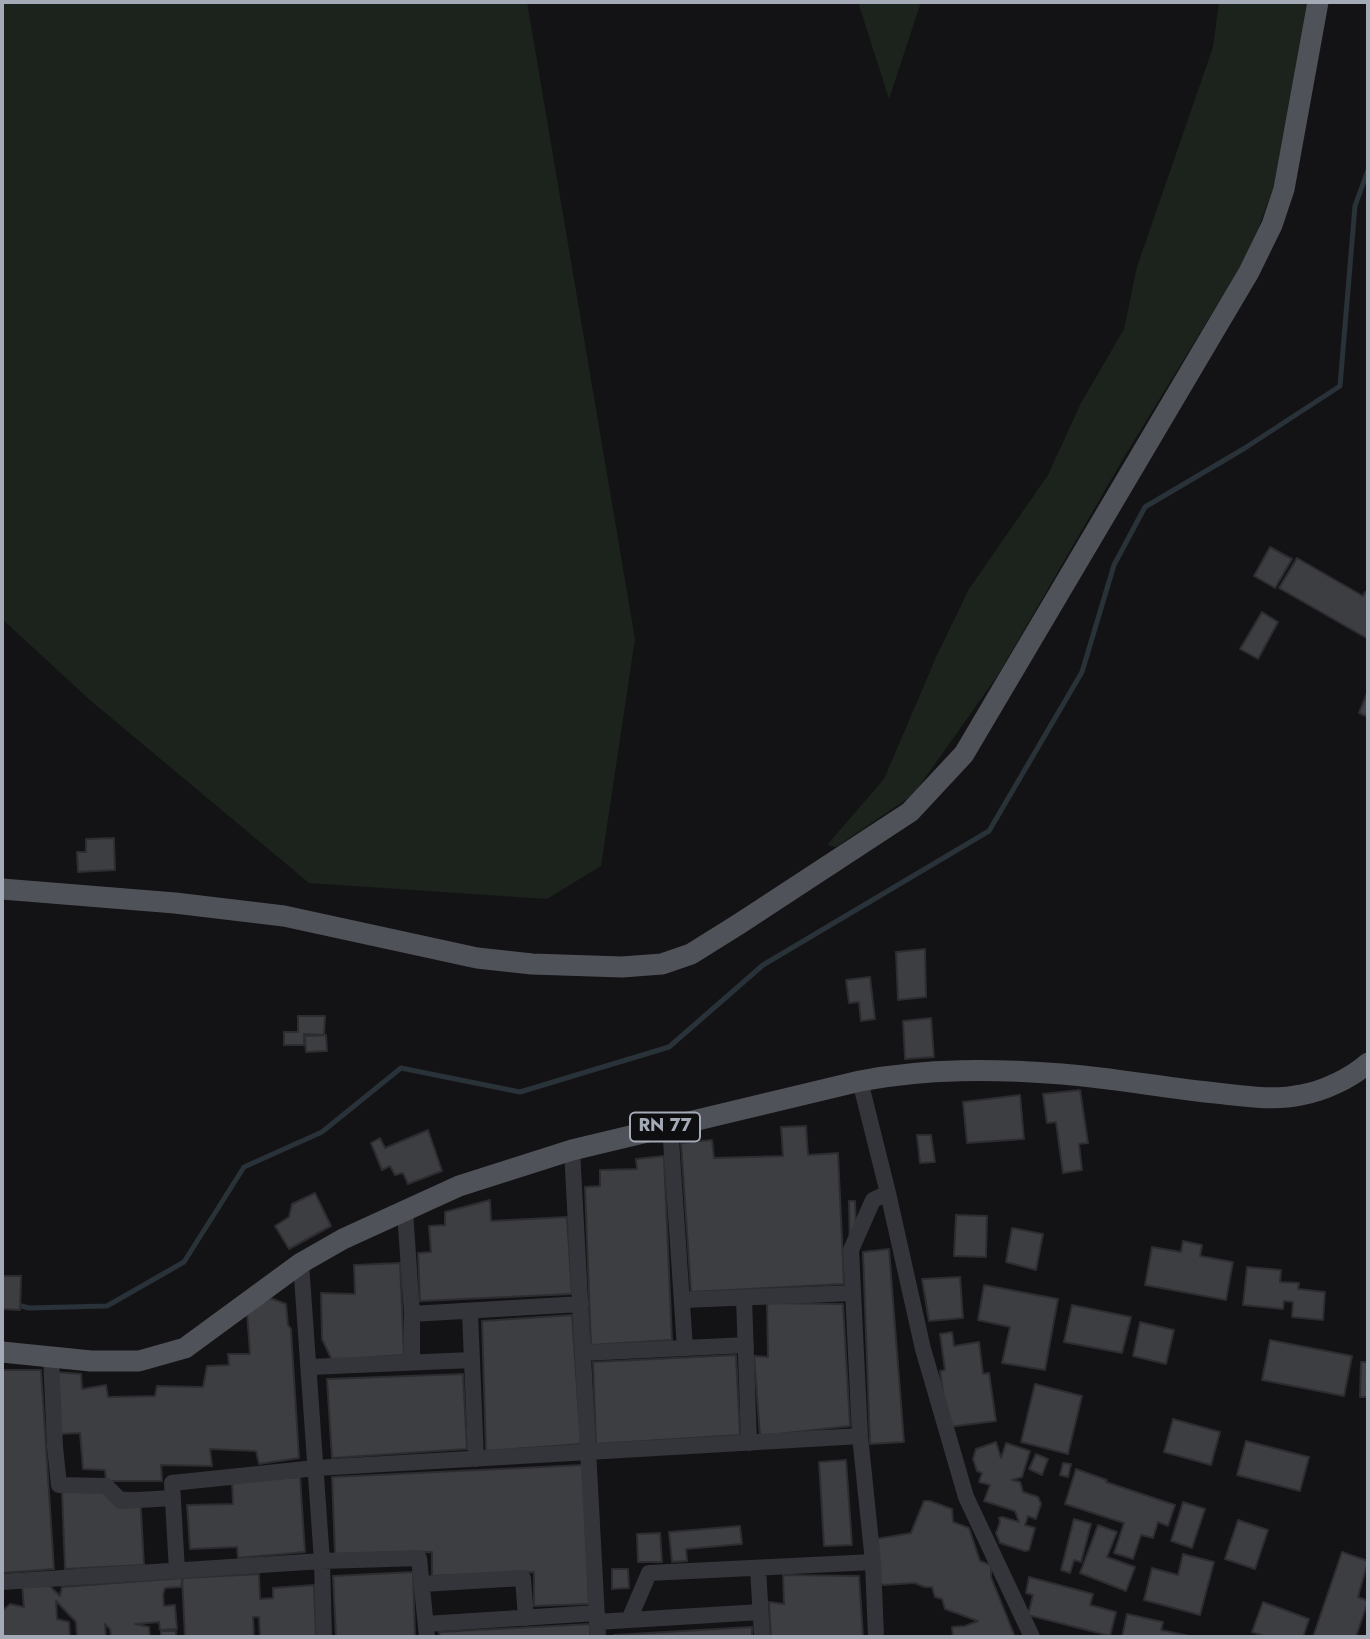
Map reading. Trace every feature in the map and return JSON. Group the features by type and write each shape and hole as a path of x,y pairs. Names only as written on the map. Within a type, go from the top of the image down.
{"main road":[{"path":"2,889 175,903 284,916 491,959 532,964 622,967 662,964 691,954 910,812 964,754 1249,272 1272,225 1283,188 1318,2"},
{"name":"RN 77","path":"2,1352 91,1361 139,1361 185,1348 301,1263 343,1239 459,1186 572,1150 860,1081 905,1072 986,1069 1065,1074 1255,1097 1301,1096 1331,1085 1359,1071 1368,1063"}],"street":[{"path":"860,1081 923,1349 966,1497 1032,1637"},
{"path":"670,1125 685,1348"},
{"path":"572,1150 597,1624"},
{"path":"876,1637 873,1562 860,1436 851,1250 873,1200 888,1194"},
{"path":"405,1211 412,1314 412,1362"},
{"path":"301,1263 322,1562 324,1637"},
{"path":"683,1300 853,1293"},
{"path":"744,1298 749,1443"},
{"path":"412,1314 581,1304"},
{"path":"470,1311 476,1459"},
{"path":"583,1353 746,1345"},
{"path":"51,1357 59,1485 106,1486 121,1501 172,1498"},
{"path":"309,1367 472,1360"},
{"path":"177,1571 172,1483 316,1468 860,1436"},
{"path":"2,1582 419,1558 426,1631 526,1618 597,1624 760,1612"},
{"path":"629,1620 649,1573 873,1562"},
{"path":"758,1568 762,1637"},
{"path":"422,1584 523,1578 526,1618"}],"shaded area":[{"path":"2,2 527,2 635,639 601,866 547,899 309,883 91,701 2,619"},
{"path":"858,2 921,2 889,99"},
{"path":"1219,2 1308,2 1281,167 1250,251 1126,454 998,675 913,795 836,847 827,845 884,779 937,655 969,589 1048,475 1081,403 1124,329 1137,267 1213,47"}],"building":[{"path":"1270,547 1292,559 1275,588 1254,576"},
{"path":"1297,558 1363,596 1365,592 1368,594 1368,639 1279,588"},
{"path":"1262,612 1278,622 1258,659 1240,649"},
{"path":"1368,691 1368,717 1359,713"},
{"path":"114,838 115,870 78,872 77,852 86,852 86,839"},
{"path":"925,949 926,997 898,1000 896,952"},
{"path":"870,977 875,1019 861,1021 859,1002 849,1003 846,980"},
{"path":"298,1016 325,1016 324,1035 304,1034 304,1045 284,1045 284,1032 298,1032"},
{"path":"931,1018 934,1057 905,1059 903,1021"},
{"path":"326,1035 327,1051 306,1052 305,1036"},
{"path":"1080,1090 1088,1143 1079,1144 1082,1170 1063,1173 1056,1122 1047,1123 1043,1094"},
{"path":"1020,1095 1024,1139 967,1143 963,1102"},
{"path":"806,1126 808,1155 838,1153 844,1284 691,1292 681,1143 712,1140 714,1158 783,1156 781,1127"},
{"path":"428,1130 442,1171 408,1184 403,1173 395,1175 390,1166 382,1170 371,1143 380,1138 385,1148"},
{"path":"917,1135 931,1135 935,1162 920,1163"},
{"path":"664,1156 672,1340 591,1345 585,1187 600,1186 600,1170 637,1169 636,1159"},
{"path":"315,1193 331,1226 289,1249 275,1226 289,1217 292,1204"},
{"path":"490,1200 491,1221 567,1217 572,1294 420,1301 418,1253 431,1252 429,1226 445,1225 445,1212"},
{"path":"849,1201 855,1201 857,1258 850,1258"},
{"path":"956,1215 987,1216 986,1257 954,1256"},
{"path":"1012,1228 1043,1234 1036,1270 1006,1262"},
{"path":"1183,1241 1202,1245 1200,1256 1233,1262 1226,1300 1145,1285 1152,1247 1181,1252"},
{"path":"889,1249 904,1442 870,1444 863,1252"},
{"path":"400,1263 404,1355 332,1360 322,1339 321,1293 355,1294 354,1265"},
{"path":"1247,1267 1281,1270 1280,1282 1299,1283 1298,1289 1325,1292 1323,1320 1292,1317 1293,1302 1284,1301 1283,1309 1243,1305"},
{"path":"2,1276 21,1276 20,1310 2,1309"},
{"path":"960,1277 963,1318 929,1321 922,1279"},
{"path":"984,1285 1058,1299 1045,1370 1002,1363 1010,1327 978,1320"},
{"path":"270,1298 286,1304 288,1325 291,1329 299,1458 259,1464 256,1451 210,1449 212,1466 161,1465 162,1481 106,1481 105,1470 83,1469 80,1433 58,1434 54,1372 81,1374 82,1389 106,1385 108,1397 155,1396 157,1386 203,1387 207,1366 229,1365 228,1354 250,1354 247,1312"},
{"path":"767,1303 843,1304 850,1426 760,1436 754,1356 768,1357"},
{"path":"1072,1305 1131,1317 1122,1353 1064,1342"},
{"path":"572,1315 581,1444 486,1451 482,1321"},
{"path":"1140,1322 1174,1330 1166,1364 1133,1356"},
{"path":"952,1332 954,1346 979,1342 983,1374 989,1373 996,1421 948,1427 940,1371 945,1370 940,1334"},
{"path":"1270,1340 1352,1356 1344,1396 1262,1380"},
{"path":"736,1355 740,1435 596,1444 593,1362"},
{"path":"1361,1362 1368,1362 1368,1397 1360,1397"},
{"path":"2,1370 41,1370 54,1569 2,1573"},
{"path":"463,1374 467,1449 332,1458 327,1379"},
{"path":"1035,1384 1082,1396 1068,1454 1021,1442"},
{"path":"1173,1419 1220,1432 1211,1465 1164,1452"},
{"path":"1246,1441 1309,1457 1300,1491 1237,1475"},
{"path":"996,1442 1001,1458 1006,1443 1030,1451 1022,1477 1012,1480 1020,1482 1023,1492 1038,1497 1041,1504 1036,1519 1028,1516 1025,1525 1035,1528 1029,1550 1000,1543 996,1533 999,1518 1019,1522 1015,1511 984,1501 990,1485 979,1482 982,1473 977,1471 973,1459 976,1449"},
{"path":"1036,1454 1048,1459 1042,1475 1029,1469"},
{"path":"846,1460 852,1545 824,1546 819,1462"},
{"path":"1063,1463 1071,1464 1068,1477 1060,1475"},
{"path":"583,1465 589,1604 534,1606 534,1572 432,1576 432,1552 335,1554 332,1477"},
{"path":"1076,1469 1175,1505 1168,1526 1158,1522 1153,1538 1141,1535 1133,1559 1114,1553 1124,1523 1065,1504"},
{"path":"300,1477 305,1552 238,1558 237,1547 190,1549 187,1505 233,1504 232,1482"},
{"path":"62,1491 140,1493 144,1565 65,1569"},
{"path":"924,1501 952,1509 953,1522 969,1528 980,1561 991,1565 991,1577 1015,1637 953,1637 952,1627 978,1621 945,1609 942,1599 935,1597 932,1587 914,1583 884,1585 876,1582 876,1539 911,1533"},
{"path":"1183,1502 1205,1509 1192,1548 1171,1541"},
{"path":"1074,1519 1091,1524 1081,1562 1074,1560 1070,1573 1061,1570"},
{"path":"1238,1520 1268,1530 1255,1569 1225,1559"},
{"path":"1098,1525 1117,1532 1107,1557 1135,1567 1126,1591 1080,1573"},
{"path":"740,1526 742,1544 686,1549 687,1561 672,1562 669,1532"},
{"path":"660,1533 662,1562 638,1562 637,1534"},
{"path":"1342,1552 1368,1561 1358,1597 1368,1601 1356,1637 1313,1637"},
{"path":"1183,1554 1214,1562 1200,1615 1144,1600 1152,1568 1178,1575"},
{"path":"612,1569 628,1569 629,1588 612,1589"},
{"path":"413,1572 415,1637 336,1637 333,1576"},
{"path":"259,1574 260,1599 273,1598 273,1588 314,1585 316,1637 260,1637 259,1617 253,1617 254,1637 185,1637 182,1578"},
{"path":"783,1575 859,1576 863,1637 771,1637 769,1602 784,1604"},
{"path":"1029,1577 1093,1594 1090,1605 1116,1612 1110,1636 1028,1615 1033,1595 1026,1593"},
{"path":"183,1578 181,1587 165,1588 163,1595 164,1606 175,1605 177,1629 160,1630 159,1622 135,1624 149,1627 150,1637 111,1637 110,1629 105,1624 106,1637 77,1637 76,1622 56,1601 57,1619 69,1622 70,1637 3,1637 2,1611 10,1604 24,1607 22,1585 48,1584 60,1596 62,1587"},
{"path":"1263,1602 1309,1619 1303,1637 1267,1637 1252,1632"},
{"path":"1127,1614 1163,1622 1161,1630 1194,1637 1122,1637"},
{"path":"590,1624 590,1637 440,1637 439,1632"},
{"path":"752,1627 752,1637 614,1637 614,1635"},
{"path":"161,1631 176,1631 176,1637 161,1637"}],"waterway":[{"path":"2,1301 29,1308 107,1306 184,1262 244,1167 322,1132 401,1068 520,1092 669,1047 763,965 989,831 1082,672 1114,565 1145,507 1245,448 1340,386 1355,206 1368,170"}]}
